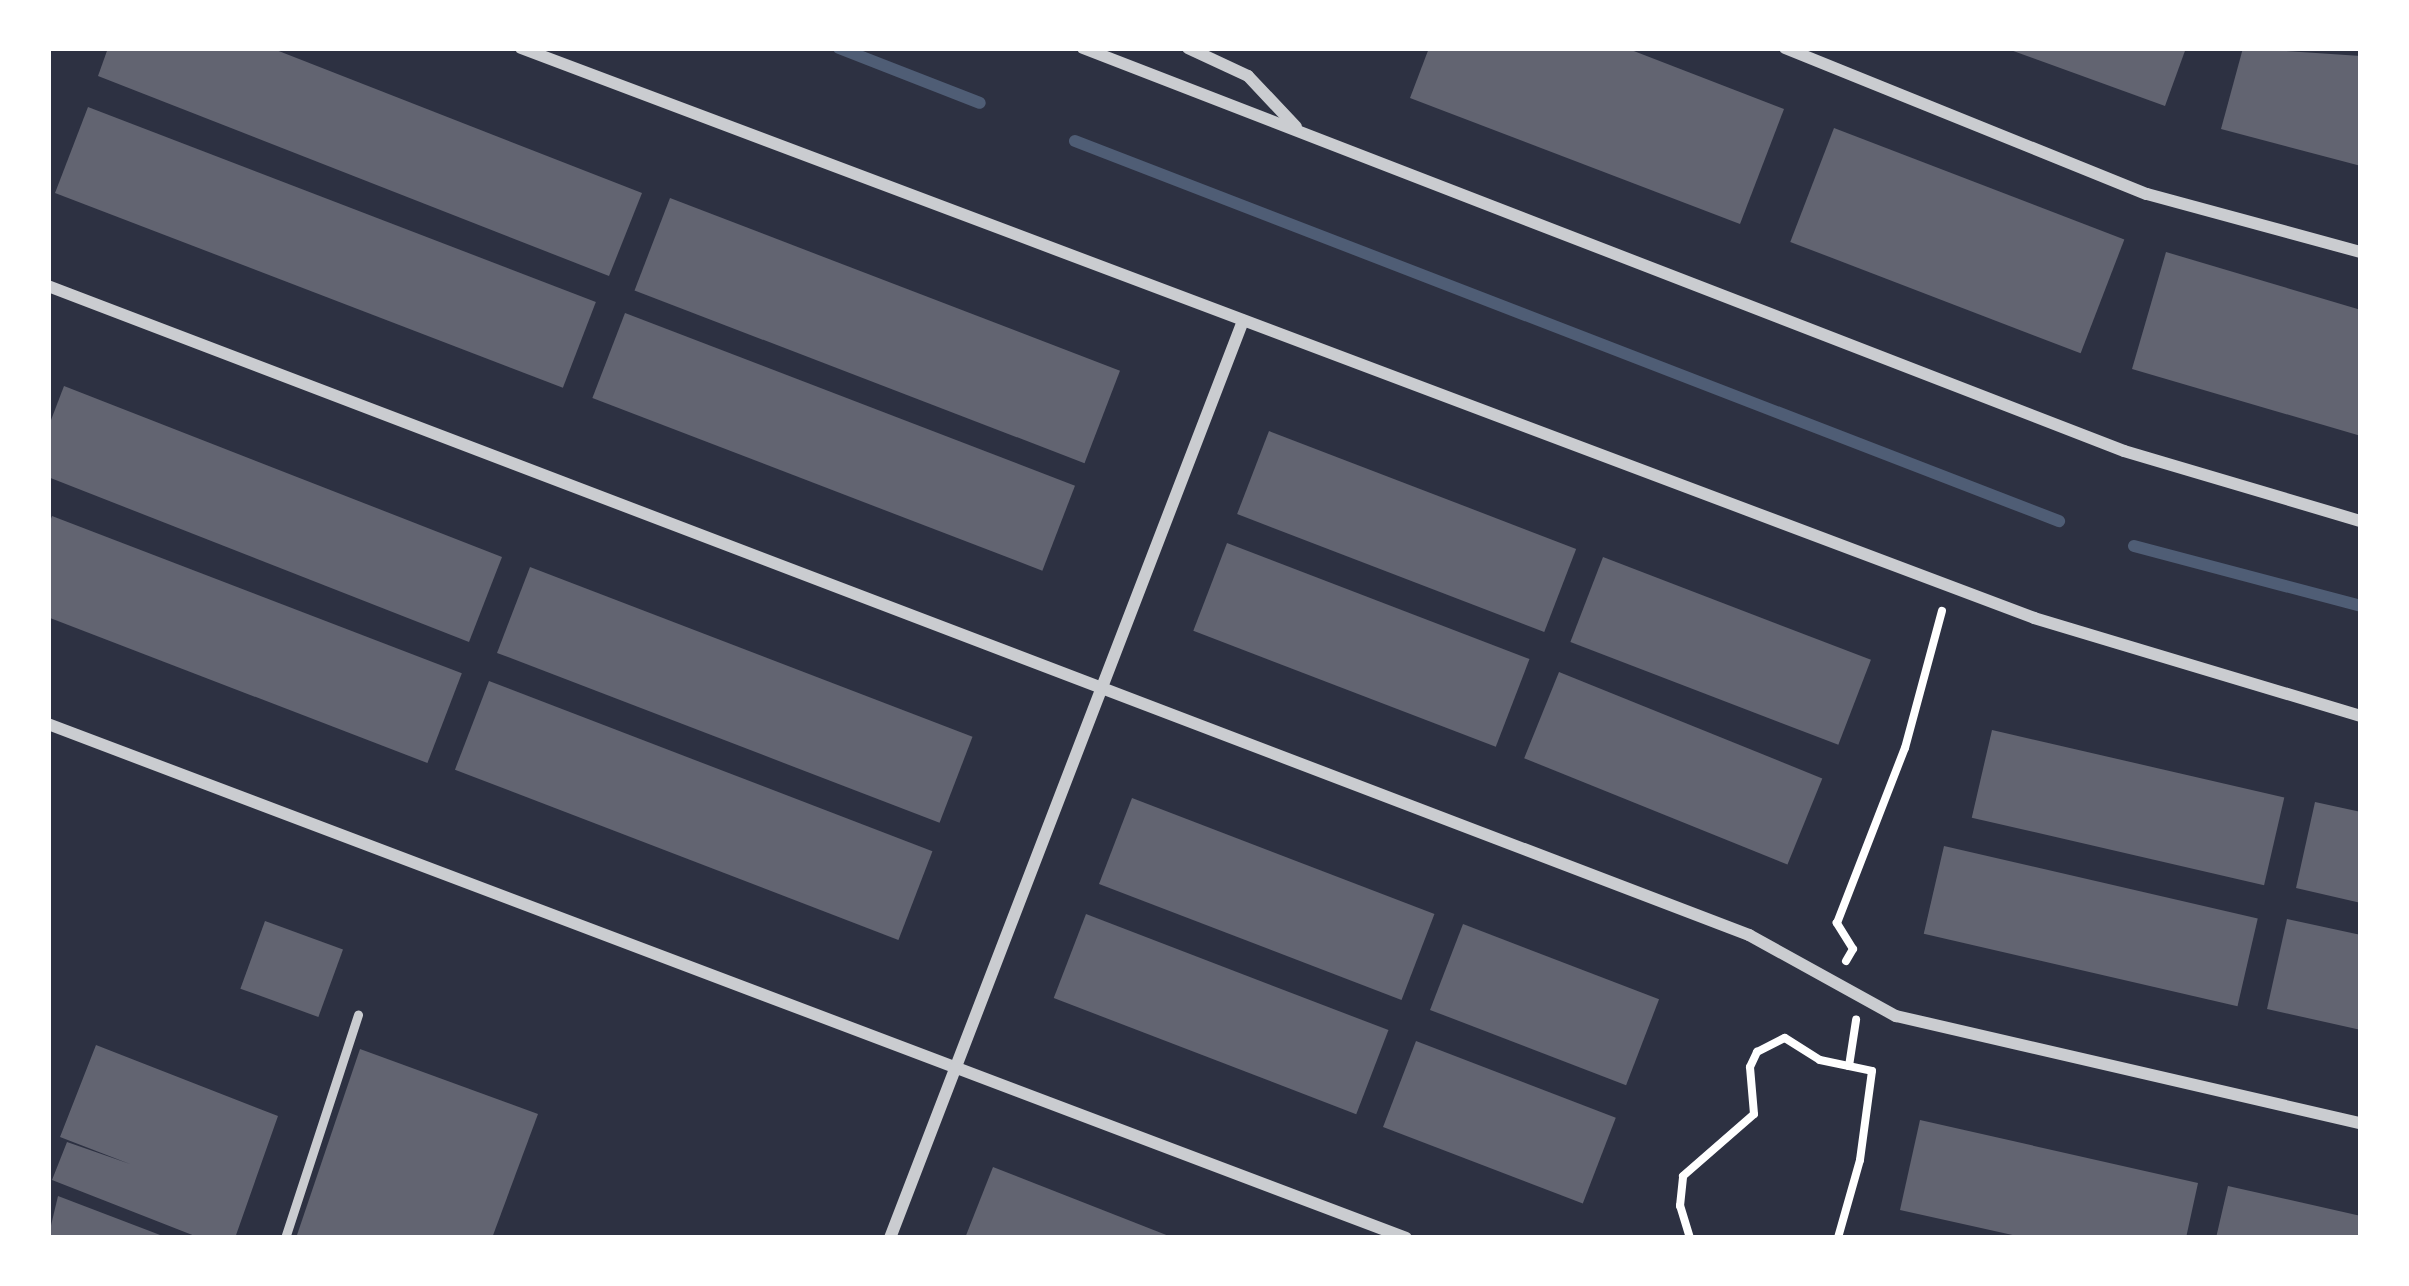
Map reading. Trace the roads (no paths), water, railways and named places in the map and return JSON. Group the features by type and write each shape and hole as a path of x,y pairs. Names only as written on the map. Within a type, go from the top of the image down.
{"street":[{"path":"521,48 1950,587 2361,716"},
{"path":"1083,48 2124,451 2361,521"},
{"path":"1188,48 1249,76 1298,129"},
{"path":"1785,48 2147,194 2361,252"},
{"path":"48,286 1749,935 1896,1016 2361,1123"},
{"path":"890,1238 1243,321"},
{"path":"48,724 1406,1238"}],"lane":[{"path":"285,1238 358,1015"}],"waterway":[{"path":"839,48 980,103"},
{"path":"1075,141 2059,521"},
{"path":"2134,546 2361,606"}]}
